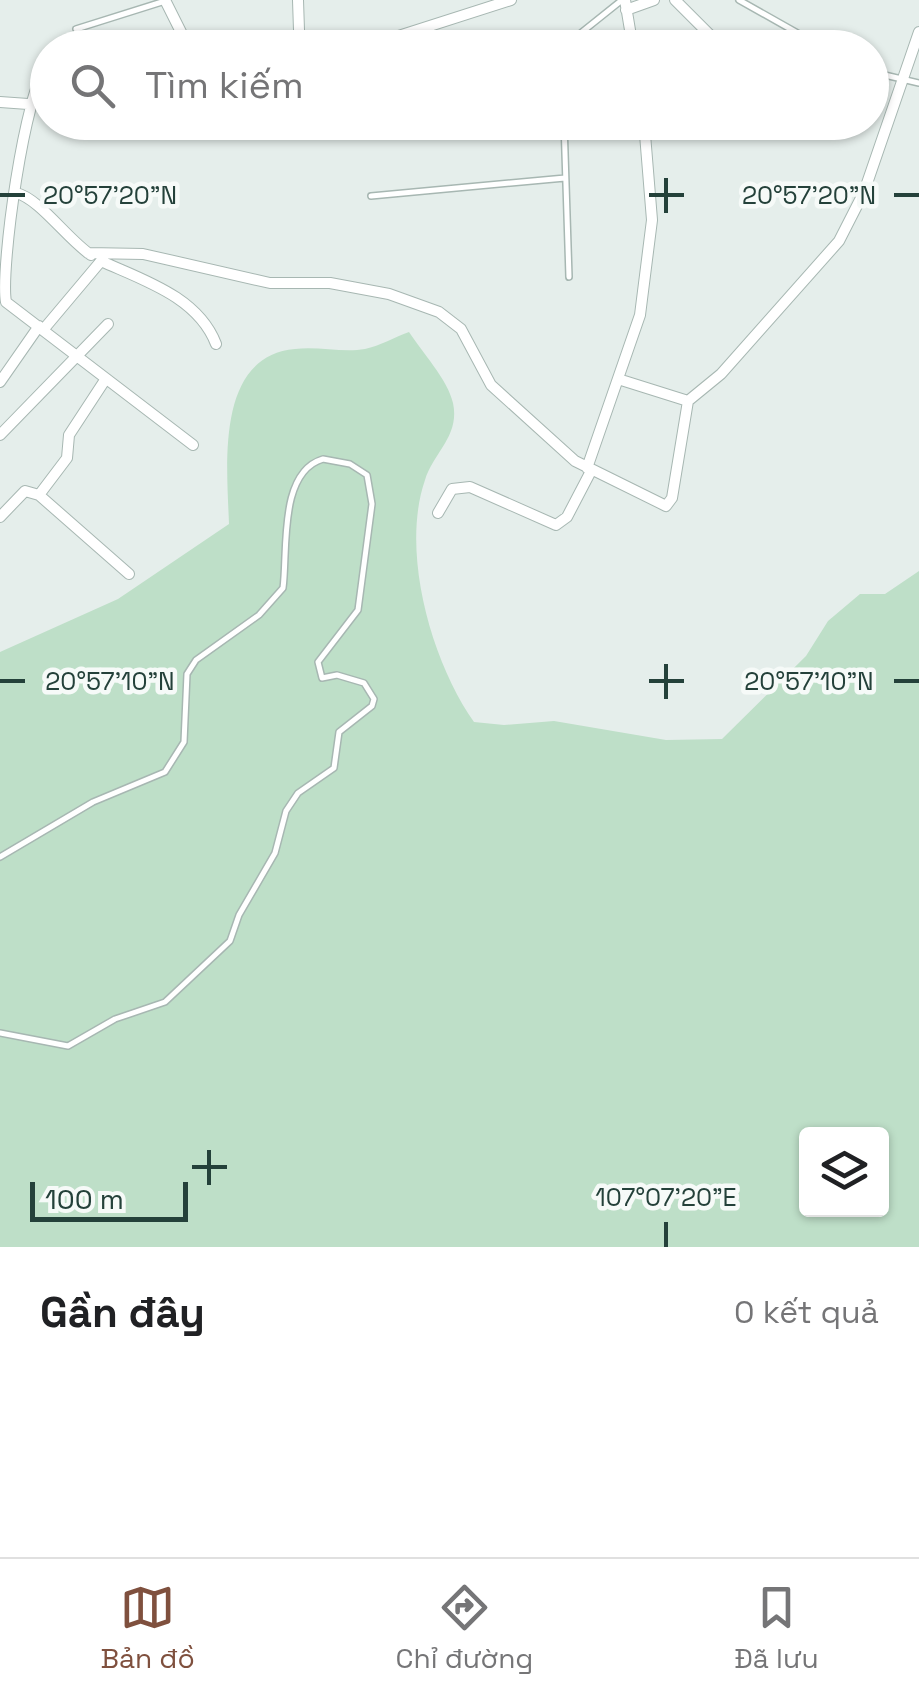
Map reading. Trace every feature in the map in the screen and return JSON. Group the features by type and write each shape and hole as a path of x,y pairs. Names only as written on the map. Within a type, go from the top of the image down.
{"street":[{"path":"165,0 180,30"},
{"path":"298,0 299,30"},
{"path":"417,30 511,0"},
{"path":"630,30 625,3 654,0"},
{"path":"675,0 704,30"},
{"path":"889,121 919,32"},
{"path":"30,100 1,263 6,302 193,445"},
{"path":"0,101 28,104"},
{"path":"438,513 452,488 470,487 556,525 567,517 589,470 640,315 650,254 645,140"},
{"path":"88,253 143,254 270,283 330,283 389,294 439,312 461,329 491,385 589,470 666,506 672,498 688,400 720,374 839,241 864,192 882,140"},
{"path":"16,193 26,196 66,237 88,253 180,300 211,331 216,344"},
{"path":"0,382 41,328 101,261"},
{"path":"0,435 108,324"},
{"path":"38,496 67,458 68,434 105,380"},
{"path":"618,380 688,400"},
{"path":"3,514 26,490 128,574"}],"lane":[{"path":"76,28 165,0"},
{"path":"739,0 792,30"},
{"path":"587,30 625,3"},
{"path":"889,75 919,83"},
{"path":"565,140 569,277"},
{"path":"371,196 566,178"},
{"path":"0,857 93,802 165,772 184,742 187,674 196,660 259,615 283,588 287,509 304,474 323,459 350,464 367,475 372,504 358,610 318,662 322,678 337,675 364,683 374,699 372,706 338,732 334,768 298,793 286,810 275,853 238,915 230,941 165,1002 115,1019 68,1046 0,1033"}],"green space":[{"path":"409,332 446,385 453,403 453,425 429,470 418,509 418,573 433,638 474,722 504,725 554,721 666,740 722,739 806,656 828,621 860,594 885,594 919,571 919,1247 0,1247 0,652 118,599 229,524 231,417 238,392 251,371 269,356 304,348 348,350 376,346"}]}
